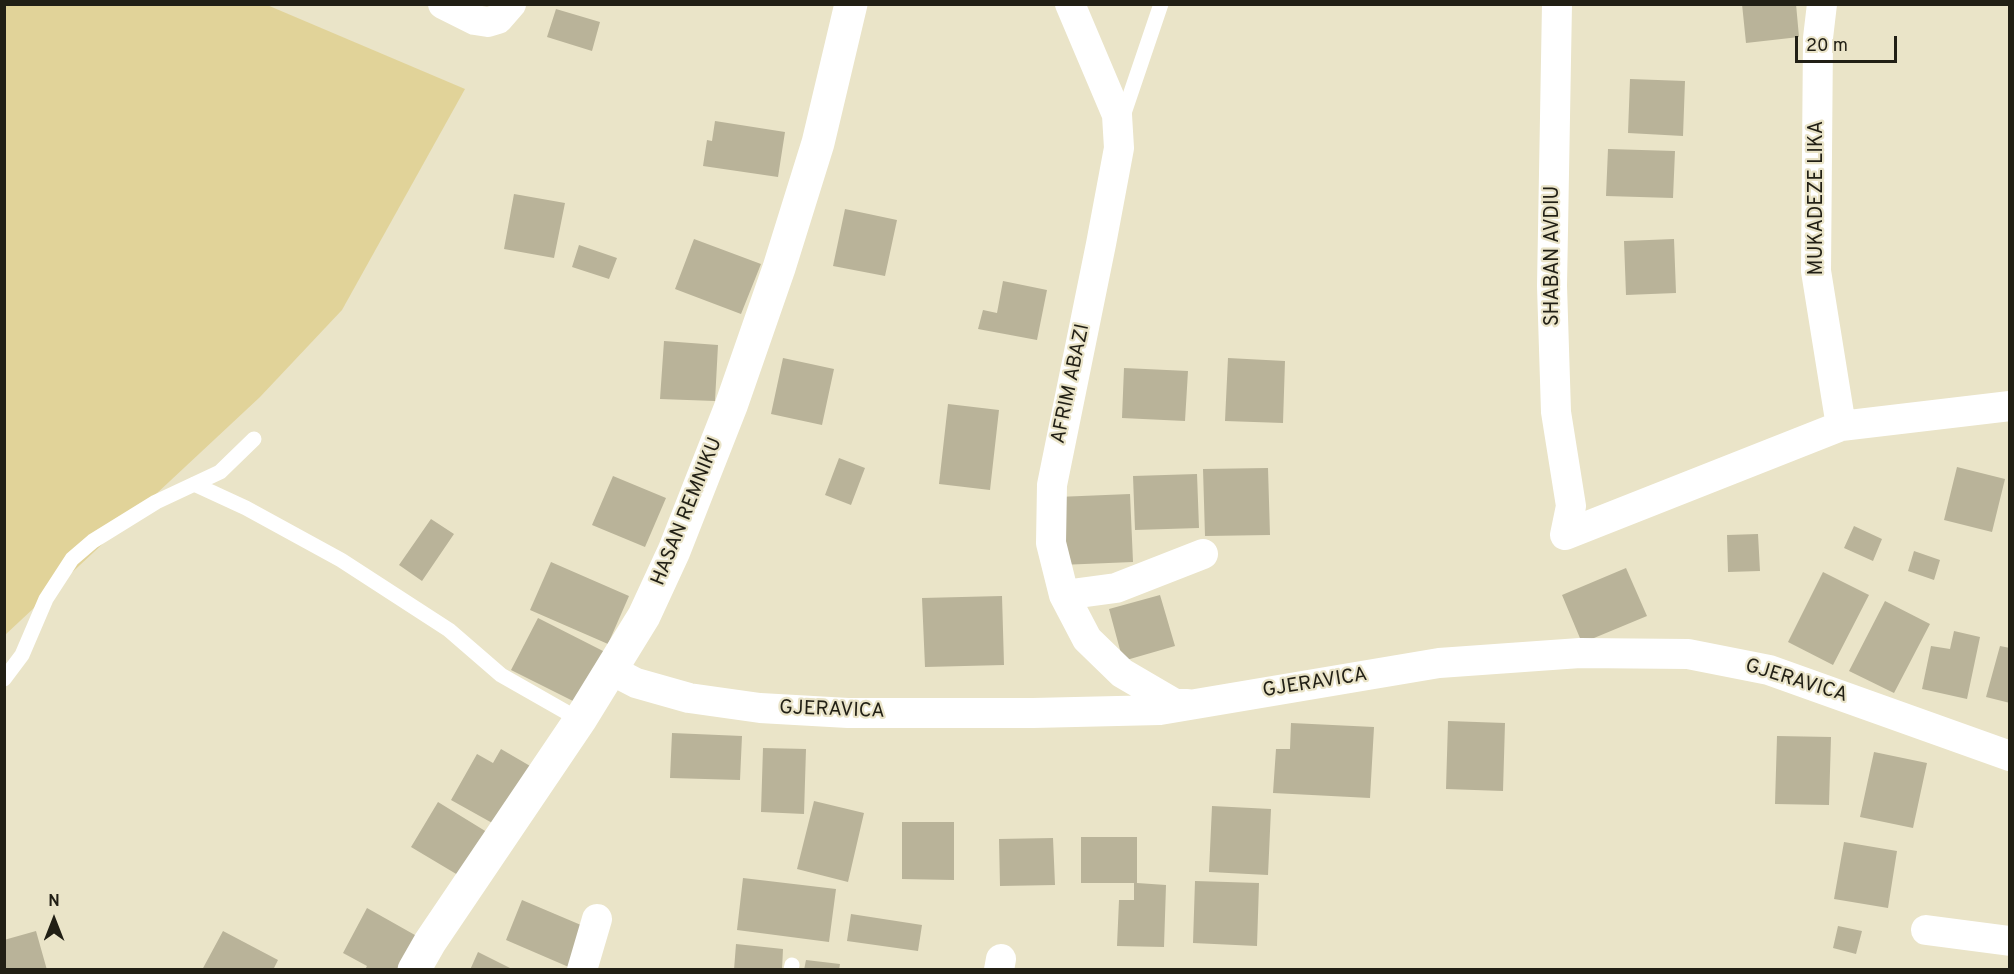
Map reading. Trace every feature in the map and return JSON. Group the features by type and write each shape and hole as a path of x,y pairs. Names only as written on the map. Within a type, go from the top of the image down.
{"street":[{"path":"443,4 475,20 488,22 498,19 511,4"},
{"name":"HASAN REMNIKU","path":"414,969 580,720 644,616 674,551 731,406 779,268 818,143 851,4"},
{"name":"AFRIM ABAZI","path":"1070,4 1117,115 1119,148 1052,485 1051,543 1064,596 1087,639 1122,673 1175,704 1195,704"},
{"name":"SHABAN AVDIU","path":"1557,4 1552,286 1556,412 1571,506 1565,536 1841,426"},
{"name":"MUKADEZE LIKA","path":"1822,4 1818,38 1816,271 1841,426"},
{"path":"1841,426 2010,406"},
{"path":"1064,596 1116,588 1203,554"},
{"name":"GJERAVICA","path":"611,670 636,682 689,698 760,708 848,712 1033,712 1160,710 1439,663 1580,653 1688,654 1769,670 2010,756"},
{"path":"582,969 597,919"},
{"path":"1926,930 2010,941"}],"lane":[{"path":"1118,130 1161,4"},
{"path":"4,679 22,655 46,599 72,559 93,541 156,502 220,472 254,439"},
{"path":"194,484 246,508 341,560 449,630 501,675 580,720"}],"shaded area":[{"path":"5,5 267,5 465,89 342,310 260,397 5,635"}],"building":[{"path":"1742,4 1796,4 1799,37 1746,43"},
{"path":"556,9 600,22 592,51 547,37"},
{"path":"1630,79 1685,81 1683,136 1628,133"},
{"path":"715,121 785,132 778,177 703,166 707,140 712,141"},
{"path":"1608,149 1675,151 1673,198 1606,196"},
{"path":"514,194 565,203 554,258 504,249"},
{"path":"845,209 897,220 885,276 833,266"},
{"path":"694,239 761,264 741,314 675,289"},
{"path":"1674,239 1676,293 1626,295 1624,241"},
{"path":"579,245 617,258 609,279 572,267"},
{"path":"1003,281 1047,290 1037,340 978,329 983,310 997,313"},
{"path":"664,341 718,345 715,401 660,399"},
{"path":"783,358 834,369 822,425 771,414"},
{"path":"1228,358 1285,361 1283,423 1225,421"},
{"path":"1124,368 1188,371 1185,421 1122,418"},
{"path":"948,404 999,410 990,490 939,484"},
{"path":"839,458 865,468 851,505 825,495"},
{"path":"1957,467 2005,479 1992,532 1944,520"},
{"path":"1268,468 1270,535 1205,536 1203,469"},
{"path":"1197,474 1199,528 1135,530 1133,476"},
{"path":"613,476 666,498 645,547 592,525"},
{"path":"1130,494 1133,562 1060,565 1057,497"},
{"path":"431,519 454,534 422,581 399,565"},
{"path":"1854,526 1882,539 1873,561 1844,548"},
{"path":"1758,534 1760,571 1728,572 1727,535"},
{"path":"1914,551 1940,560 1934,580 1908,571"},
{"path":"551,562 629,596 608,644 530,610"},
{"path":"1626,568 1647,616 1582,643 1562,595"},
{"path":"1823,572 1869,595 1833,665 1788,642"},
{"path":"1160,595 1175,646 1123,661 1109,609"},
{"path":"1002,596 1004,665 925,667 922,598"},
{"path":"1885,601 1930,624 1894,693 1849,671"},
{"path":"538,618 605,652 579,704 511,670"},
{"path":"1954,631 1980,637 1967,699 1922,689 1931,646 1950,649"},
{"path":"2000,646 2010,648 2010,703 1986,697"},
{"path":"1448,721 1505,723 1503,791 1446,789"},
{"path":"1291,723 1374,727 1370,798 1273,793 1276,749 1290,749"},
{"path":"672,733 742,736 740,780 670,778"},
{"path":"1777,736 1831,737 1829,805 1775,804"},
{"path":"763,748 806,749 804,814 761,812"},
{"path":"501,749 537,770 503,829 451,800 477,754 493,763"},
{"path":"1874,752 1927,763 1913,828 1860,817"},
{"path":"814,801 864,813 848,882 797,869"},
{"path":"438,802 495,837 468,881 411,847"},
{"path":"1212,806 1271,809 1268,875 1209,872"},
{"path":"902,822 954,822 954,880 902,879"},
{"path":"1081,837 1137,837 1137,883 1166,885 1164,947 1117,946 1119,900 1134,900 1134,883 1081,883"},
{"path":"1053,838 1055,885 1000,886 999,839"},
{"path":"1844,842 1897,851 1888,908 1834,899"},
{"path":"743,878 836,889 829,942 737,930"},
{"path":"1195,881 1259,883 1257,946 1193,943"},
{"path":"522,900 588,928 571,968 506,940"},
{"path":"367,908 422,939 405,970 365,970 367,966 343,953"},
{"path":"851,914 922,925 918,951 847,941"},
{"path":"1838,926 1862,931 1856,954 1833,948"},
{"path":"36,931 47,970 4,970 4,940"},
{"path":"223,931 278,960 273,970 202,970"},
{"path":"736,944 783,949 782,970 734,970"},
{"path":"478,952 514,970 470,970"},
{"path":"806,960 840,964 839,970 804,970"}]}
